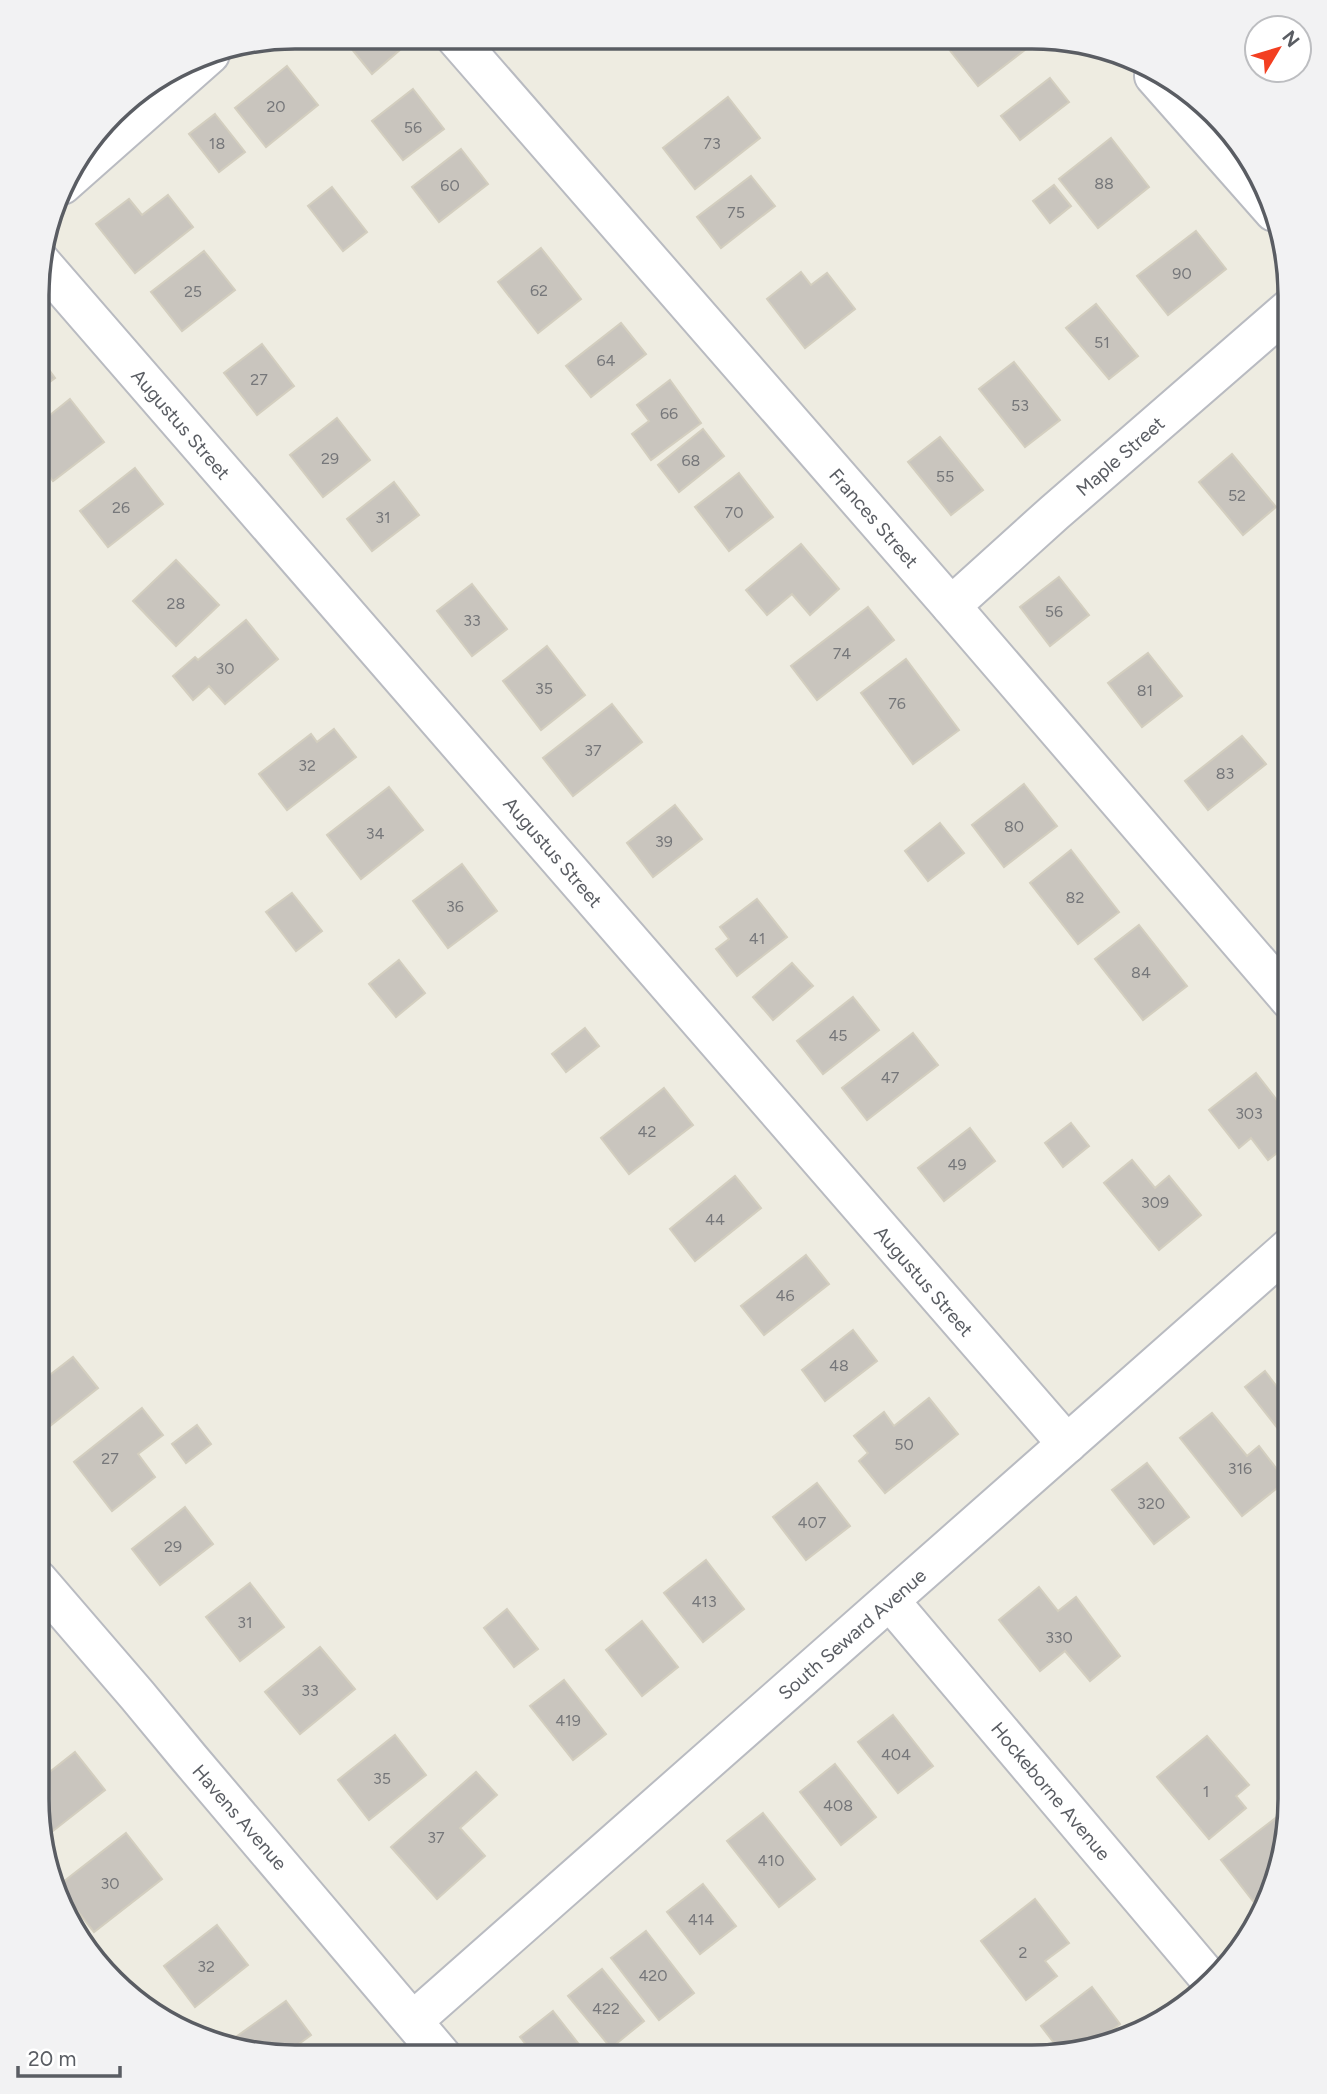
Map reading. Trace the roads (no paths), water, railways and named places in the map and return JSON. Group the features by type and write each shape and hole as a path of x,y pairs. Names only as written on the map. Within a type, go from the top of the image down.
{"street":[{"name":"Frances Street","path":"466,50 1278,986"},
{"path":"86,164 189,73"},
{"path":"1164,87 1255,190"},
{"name":"Augustus Street","path":"50,273 1067,1444"},
{"name":"Maple Street","path":"951,606 1278,318"},
{"name":"South Seward Avenue","path":"414,2020 1277,1258"},
{"name":"Havens Avenue","path":"49,1593 433,2045"},
{"name":"Hockeborne Avenue","path":"890,1601 1205,1974"}]}
